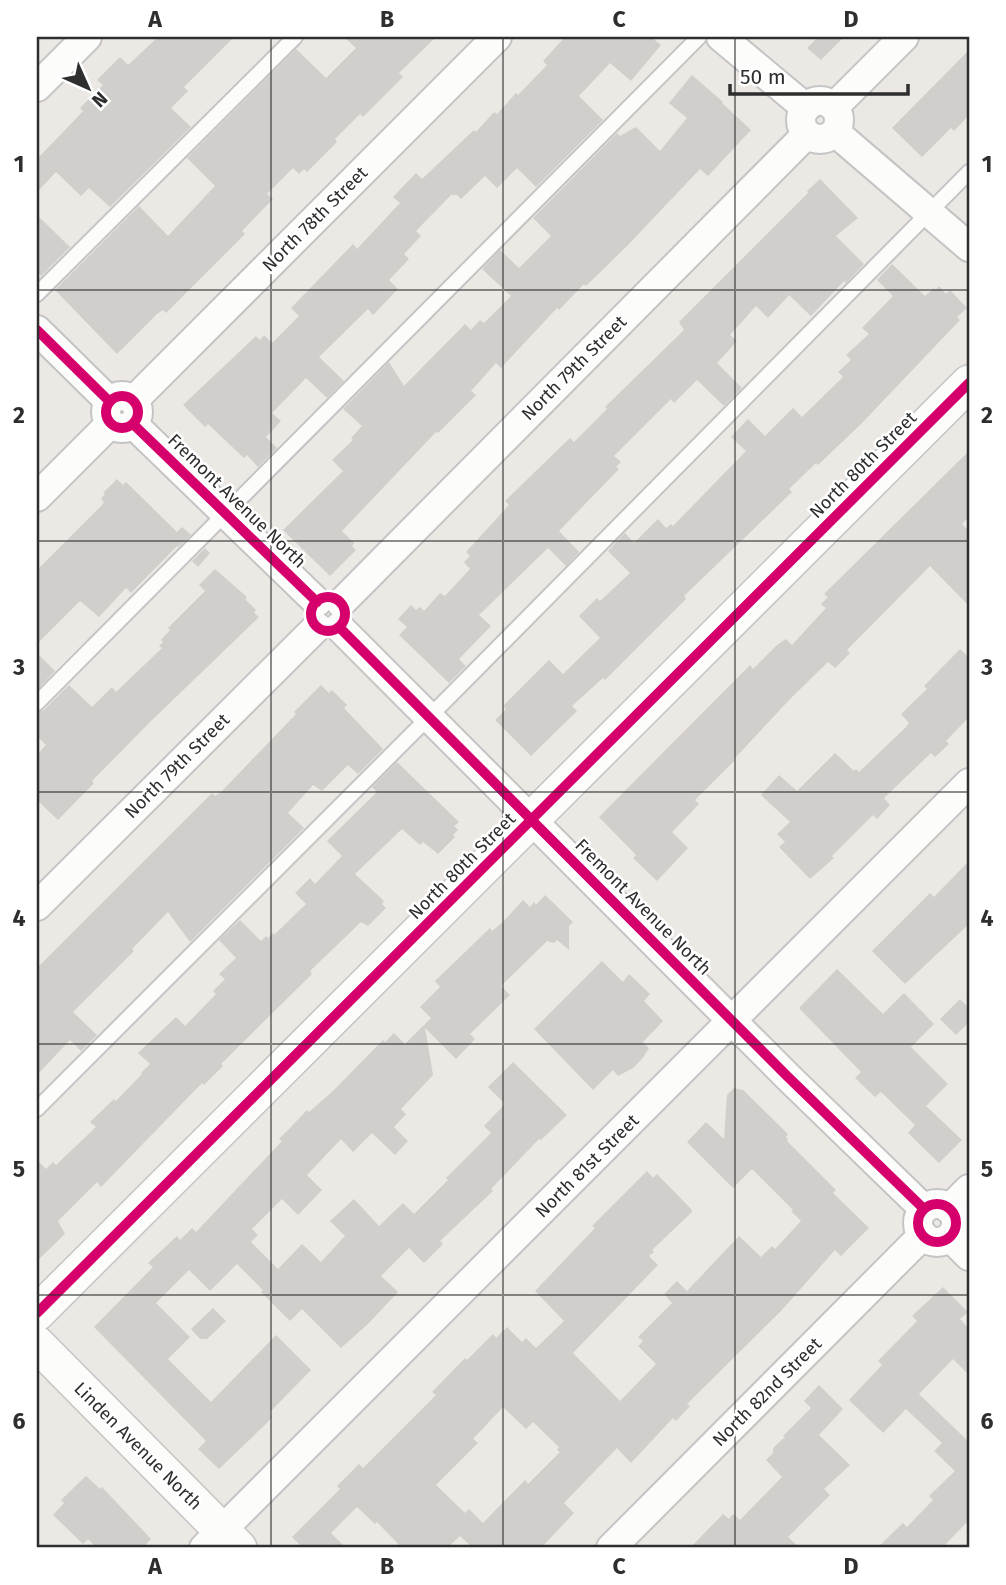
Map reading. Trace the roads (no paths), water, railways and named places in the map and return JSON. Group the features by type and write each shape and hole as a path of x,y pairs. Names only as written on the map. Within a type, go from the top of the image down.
{"street":[{"path":"37,87 87,37"},
{"name":"North 78th Street","path":"37,497 497,37"},
{"path":"721,37 969,247"},
{"name":"North 79th Street","path":"37,906 904,37"},
{"name":"Fremont Avenue North","path":"37,330 328,615 943,1229"},
{"name":"North 80th Street","path":"37,1313 969,383"},
{"name":"North 81st Street","path":"221,1542 969,783"},
{"name":"North 82nd Street","path":"611,1548 943,1229 969,1189"},
{"name":"Linden Avenue North","path":"37,1344 221,1542"}],"lane":[{"path":"37,294 295,37"},
{"path":"37,703 699,37"},
{"path":"37,1109 429,718 969,172"}]}
